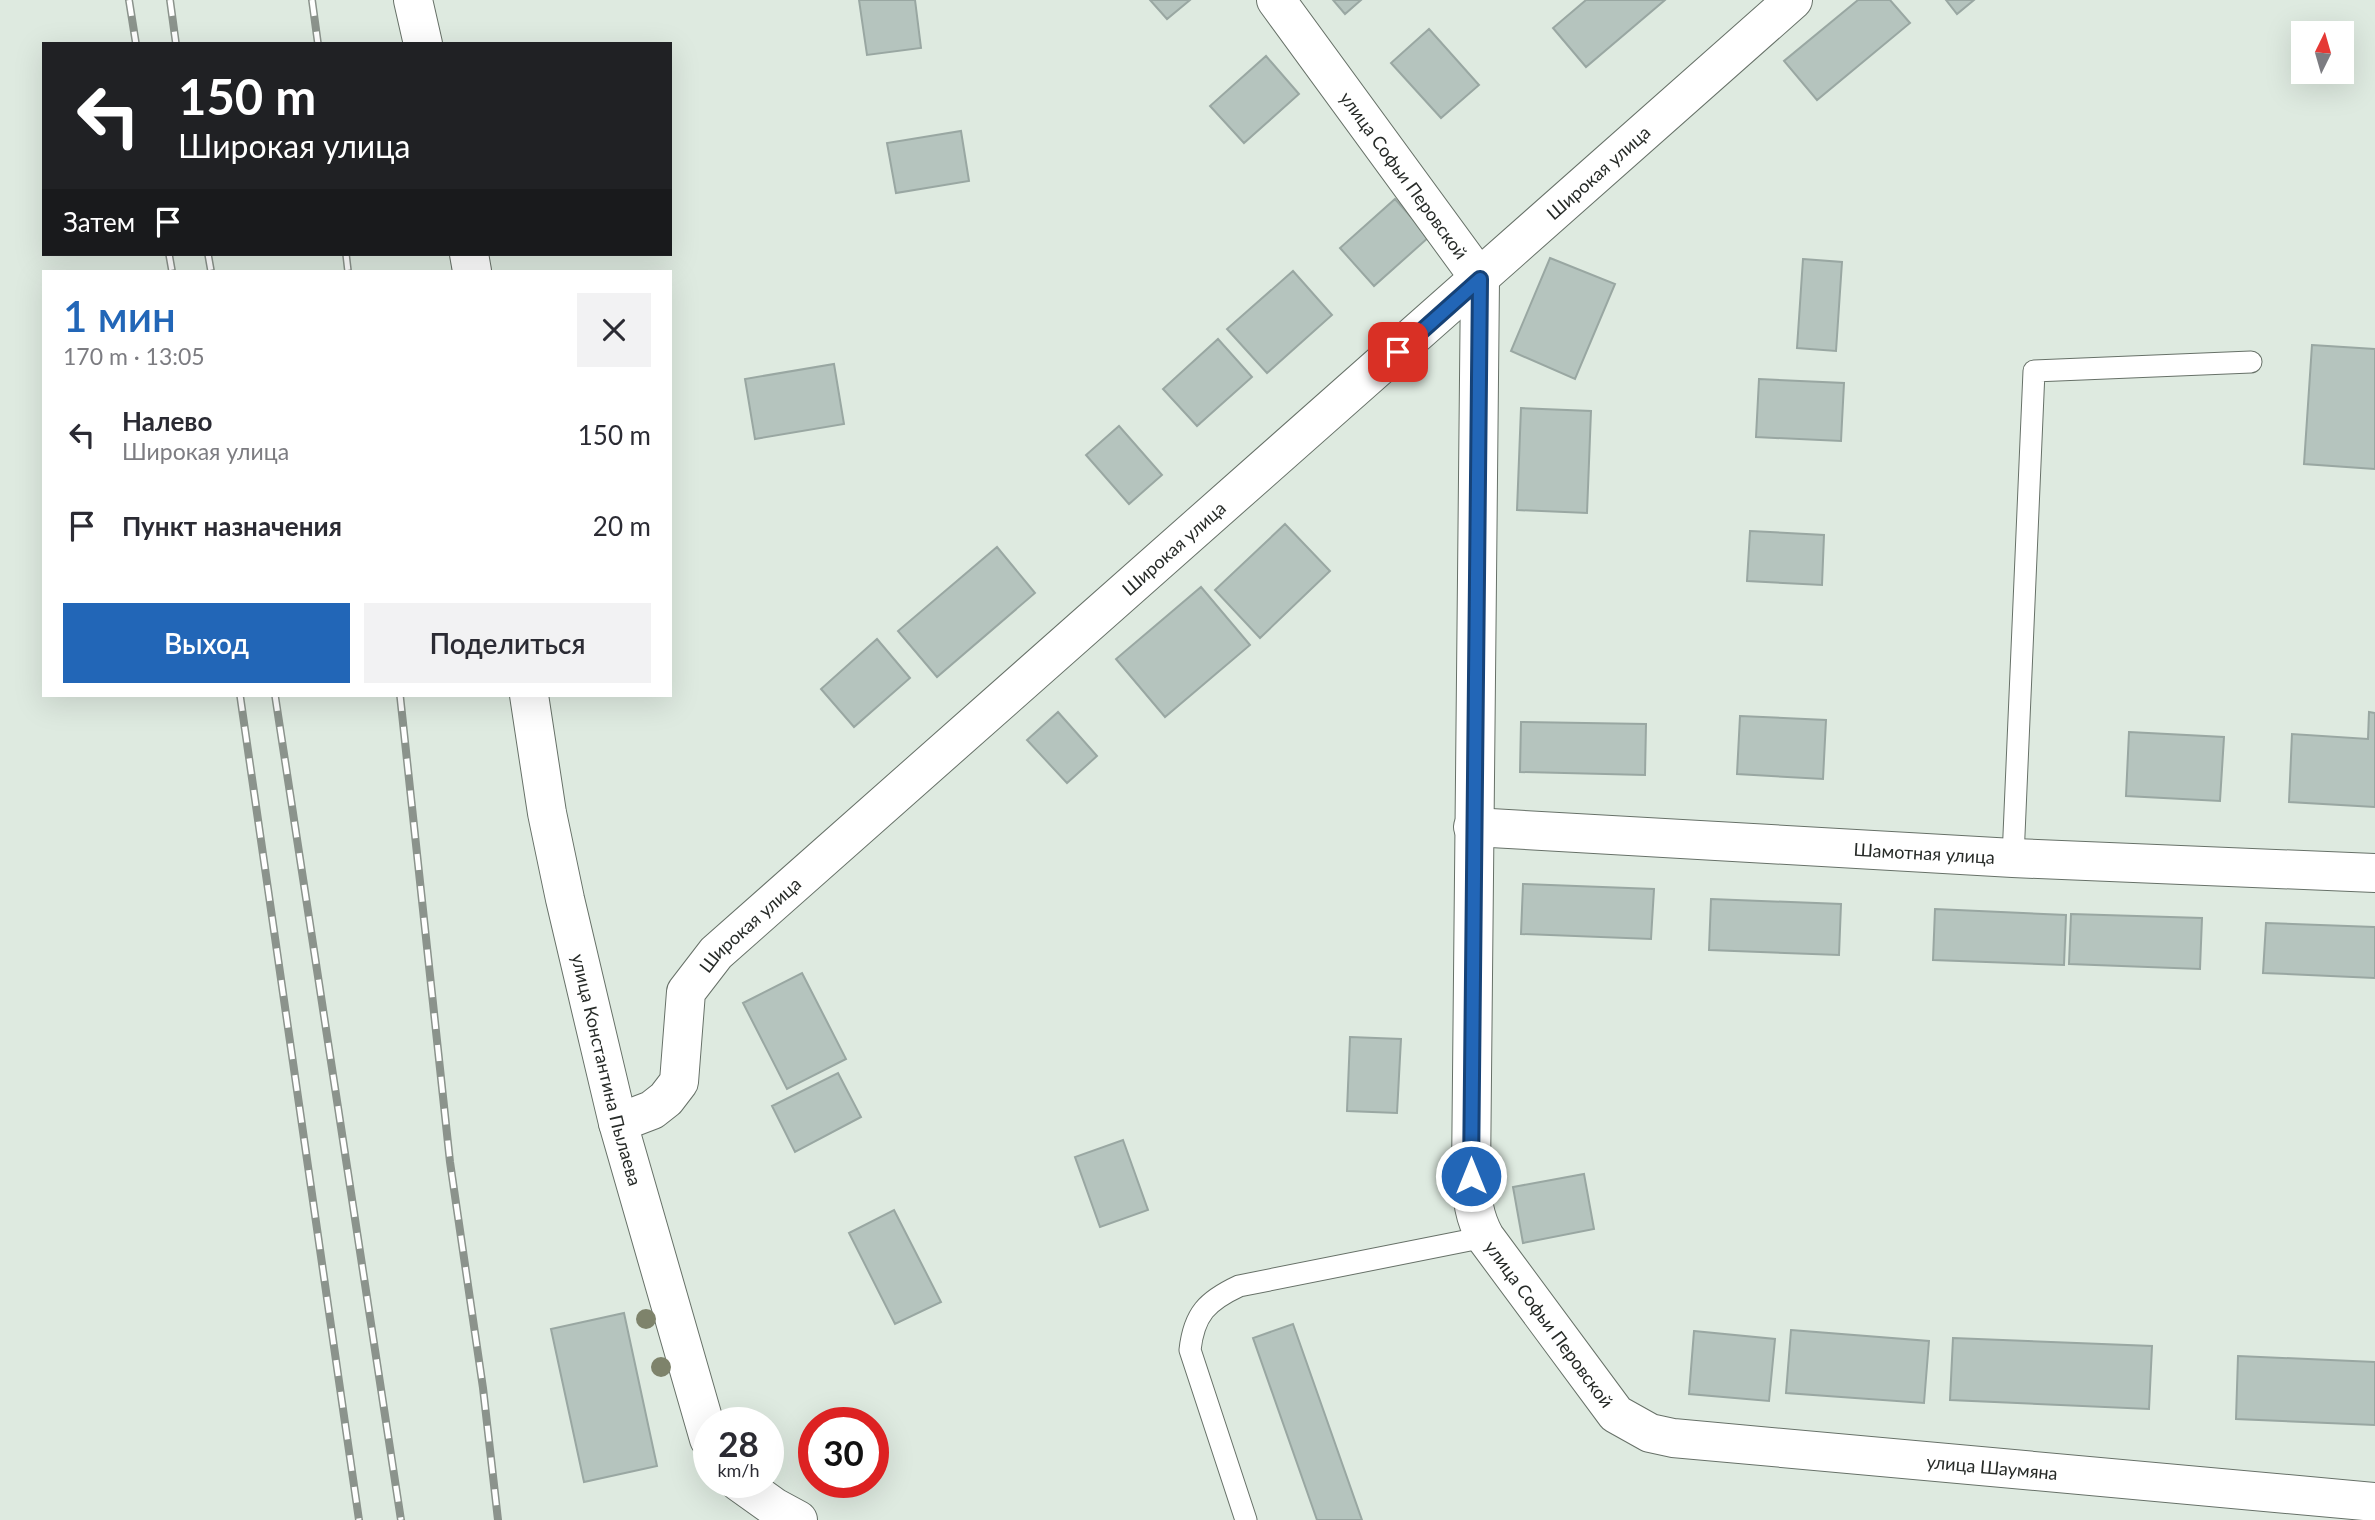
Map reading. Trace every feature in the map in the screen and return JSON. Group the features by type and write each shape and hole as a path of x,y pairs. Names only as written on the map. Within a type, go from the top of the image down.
{"street":[{"path":"413,0 423,42"},
{"name":"улица Софьи Перовской","path":"1276,0 1480,279 1473,827 1472,1202 1477,1223 1485,1237 1616,1414"},
{"name":"Широкая улица","path":"618,1123 652,1110 666,1099 679,1083 686,992 716,953 1793,0"},
{"name":"улица Константина Пылаева","path":"529,697 547,813 618,1123 700,1407"},
{"name":"Шамотная улица","path":"1473,827 2013,858 2375,873"},
{"name":"улица Шаумяна","path":"1616,1414 1650,1433 1673,1438 2375,1502"},
{"path":"761,1498 798,1520"}],"lane":[{"path":"2013,858 2034,371 2251,362"},
{"path":"1246,1520 1190,1350 1192,1328 1201,1313 1215,1297 1239,1286 1485,1237"}],"building":[{"path":"859,0 915,0 921,48 867,55"},
{"path":"1150,0 1190,0 1167,19"},
{"path":"1333,0 1361,0 1345,14"},
{"path":"1586,0 1665,0 1586,67 1553,28"},
{"path":"1858,0 1890,0 1910,23 1817,100 1784,61"},
{"path":"1946,0 1974,0 1957,14"},
{"path":"1429,29 1479,85 1441,118 1391,63"},
{"path":"1266,56 1299,94 1244,143 1210,106"},
{"path":"961,131 969,181 896,193 887,143"},
{"path":"1395,199 1429,237 1374,286 1340,248"},
{"path":"1550,258 1615,284 1575,379 1511,351"},
{"path":"1803,259 1842,262 1836,351 1797,348"},
{"path":"1293,271 1332,315 1267,373 1227,329"},
{"path":"1218,339 1252,377 1197,426 1163,389"},
{"path":"2312,345 2375,349 2375,469 2304,464"},
{"path":"834,364 844,424 755,439 745,379"},
{"path":"1759,379 1844,383 1841,441 1756,437"},
{"path":"1521,408 1591,411 1587,513 1517,510"},
{"path":"1119,426 1162,475 1129,504 1086,455"},
{"path":"1285,524 1330,571 1260,638 1215,590"},
{"path":"1750,531 1824,535 1822,585 1747,581"},
{"path":"997,547 1035,593 937,677 898,631"},
{"path":"1201,587 1250,645 1165,717 1116,659"},
{"path":"877,639 910,678 854,727 821,689"},
{"path":"1058,712 1097,756 1067,783 1027,740"},
{"path":"2369,712 2375,713 2375,807 2289,802 2292,734 2368,739"},
{"path":"1740,716 1826,720 1823,779 1737,774"},
{"path":"1521,722 1646,724 1645,775 1520,772"},
{"path":"2129,732 2224,737 2220,801 2126,796"},
{"path":"1523,884 1654,889 1651,939 1521,934"},
{"path":"1711,899 1841,904 1839,955 1709,950"},
{"path":"1935,909 2066,915 2064,965 1933,960"},
{"path":"2071,914 2202,918 2200,969 2069,964"},
{"path":"2266,923 2375,927 2375,978 2263,973"},
{"path":"802,973 846,1059 787,1089 743,1003"},
{"path":"1350,1037 1401,1039 1397,1113 1347,1111"},
{"path":"838,1073 861,1117 795,1152 772,1106"},
{"path":"1123,1140 1148,1210 1100,1227 1075,1157"},
{"path":"1584,1174 1594,1229 1523,1243 1513,1187"},
{"path":"894,1210 941,1302 895,1324 849,1233"},
{"path":"624,1313 657,1466 584,1482 551,1329"},
{"path":"1293,1324 1362,1520 1317,1520 1253,1338"},
{"path":"1791,1330 1929,1341 1924,1403 1786,1393"},
{"path":"1694,1331 1775,1339 1769,1401 1689,1394"},
{"path":"1953,1338 2152,1346 2149,1409 1950,1400"},
{"path":"2238,1356 2375,1362 2375,1425 2236,1419"}],"railway":[{"path":"129,0 136,42"},
{"path":"170,0 176,42"},
{"path":"312,0 318,42"},
{"path":"169,256 172,270"},
{"path":"208,256 211,270"},
{"path":"346,256 348,270"},
{"path":"240,697 359,1520"},
{"path":"275,697 401,1520"},
{"path":"400,697 450,1162 483,1388 498,1520"}],"route":[{"path":"1398,352 1480,279 1471,1176"}]}
